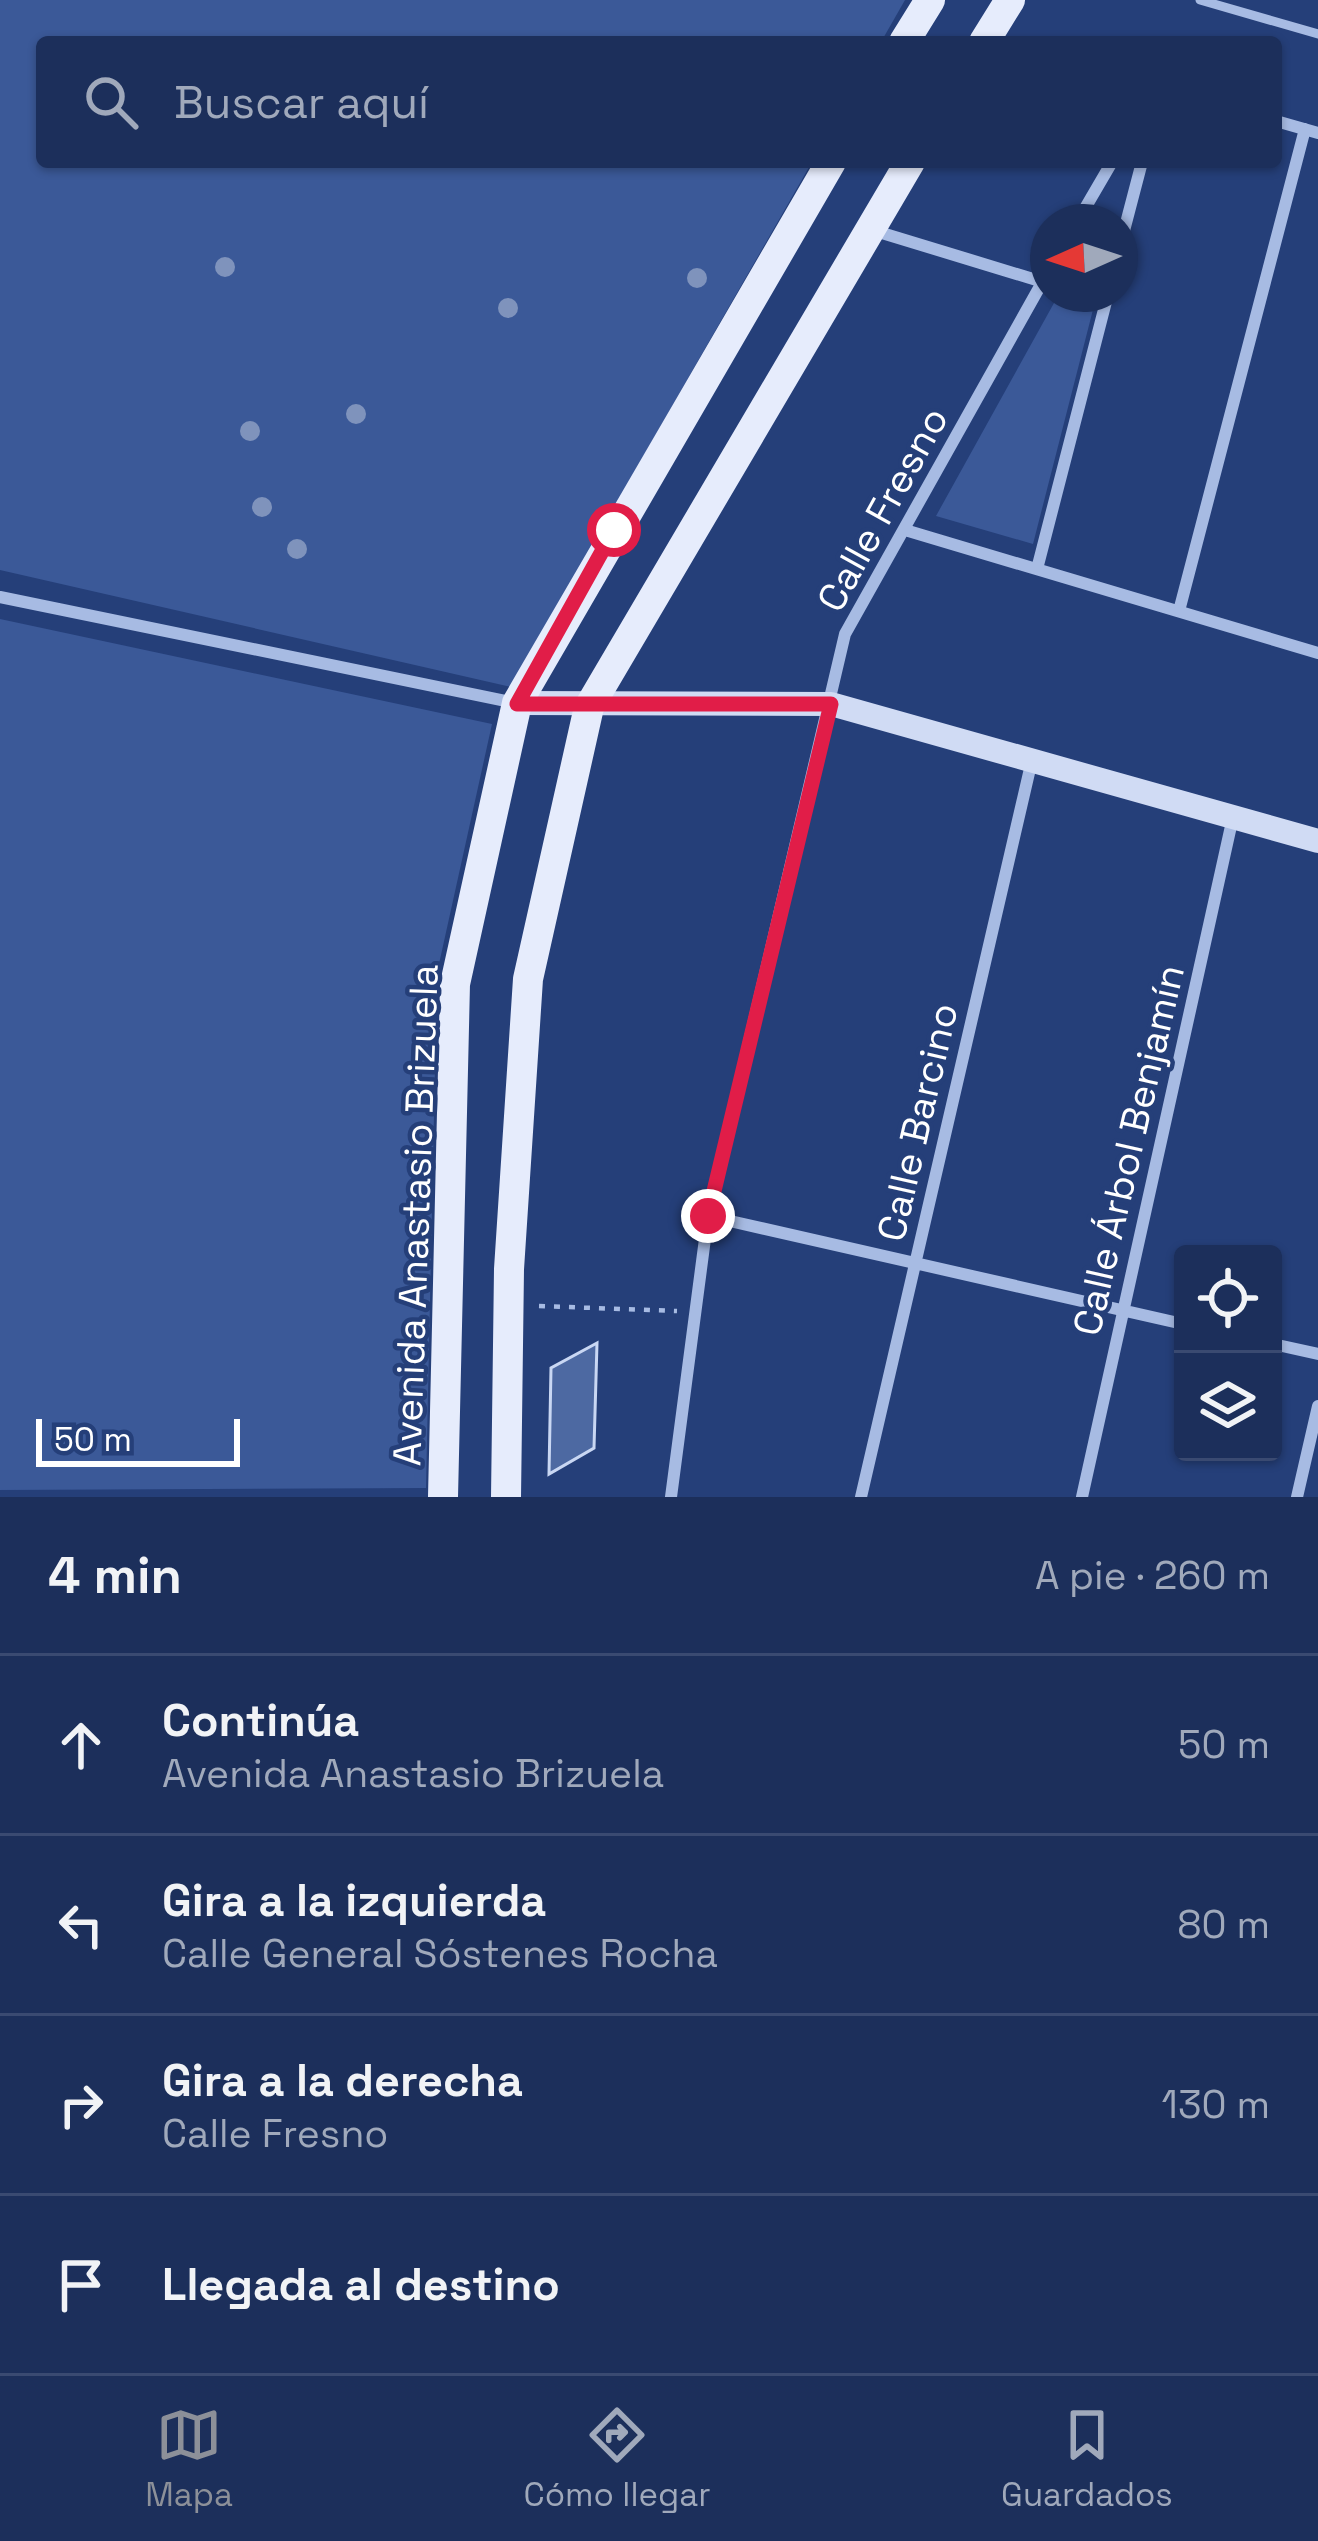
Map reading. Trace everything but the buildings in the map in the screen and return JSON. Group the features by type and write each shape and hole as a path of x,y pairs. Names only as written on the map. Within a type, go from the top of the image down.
{"main road":[{"path":"908,36 930,0"},
{"path":"988,36 1010,0"},
{"name":"Avenida Anastasio Brizuela","path":"443,1497 455,984 517,704 828,168"},
{"path":"506,1497 509,1306 528,979 589,707 906,168"}],"street":[{"path":"1179,611 1312,131 1282,123"},
{"path":"1088,204 1108,168"},
{"path":"1131,204 1140,168"},
{"path":"869,229 1030,273"},
{"name":"Calle Fresno","path":"671,1497 708,1216 844,634 1030,304"},
{"path":"1037,569 1103,312"},
{"path":"905,530 1318,653"},
{"path":"0,597 517,704 831,704 1318,841"},
{"name":"Calle Barcino","path":"861,1497 1032,760"},
{"name":"Calle Árbol Benjamín","path":"1082,1497 1233,817"},
{"path":"708,1216 1174,1322"},
{"path":"1282,1346 1318,1354"},
{"path":"1297,1497 1318,1406"}],"lane":[{"path":"1200,0 1318,34"}],"path":[{"path":"509,1306 695,1311"}],"shaded area":[{"path":"0,0 905,0 884,36 36,36 36,168 809,168 511,687 0,570"},
{"path":"1049,312 1092,312 1033,544 936,516"},
{"path":"0,619 492,724 437,973 426,1488 0,1490"}],"route":[{"path":"614,530 517,704 831,704 708,1216"}]}
